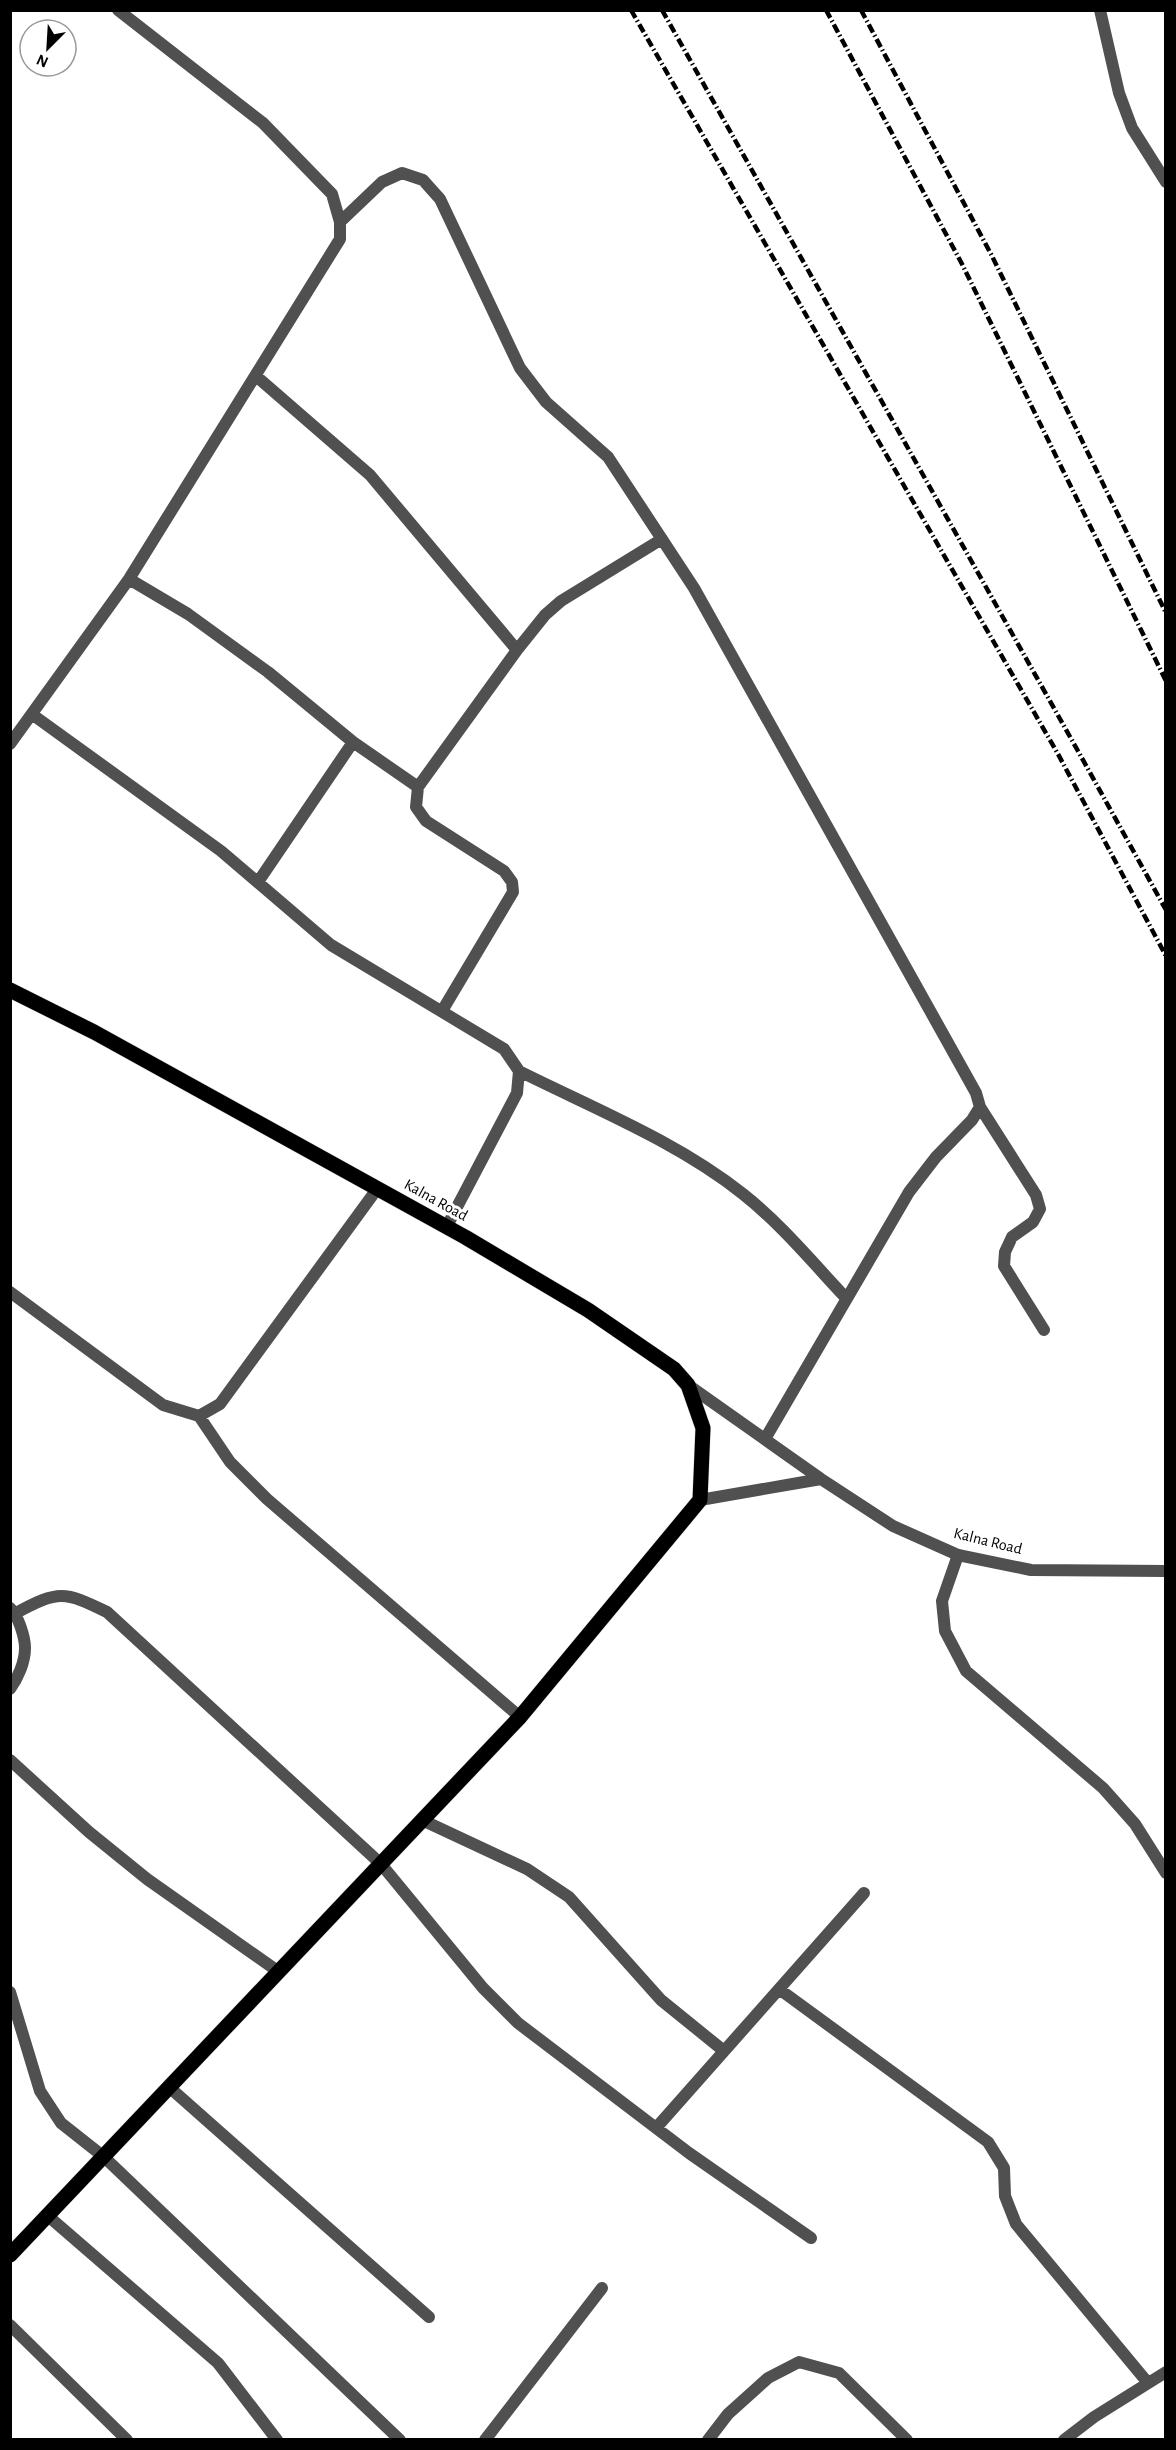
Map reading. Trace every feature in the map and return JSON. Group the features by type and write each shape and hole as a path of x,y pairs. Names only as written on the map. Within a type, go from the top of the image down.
{"main road":[{"name":"Kalna Road","path":"10,990 94,1032 447,1226 588,1310 674,1369 688,1385"},
{"path":"10,2255 520,1717 700,1500 703,1428 688,1385"}],"street":[{"path":"10,744 129,579 340,239 340,222 333,194 262,123 118,10"},
{"path":"1100,10 1119,93 1132,128 1166,182"},
{"path":"340,222 382,182 402,173 423,180 440,199 520,368 546,402 608,457 694,588 976,1093 980,1107 1036,1195 1040,1209 1033,1222 1012,1237 1005,1252 1004,1266 1044,1330"},
{"path":"256,376 370,475 517,650"},
{"path":"442,1011 513,892 512,882 504,871 426,821 416,807 418,787 545,615 561,601 662,539"},
{"path":"129,579 196,620 268,672 353,742 418,787"},
{"path":"33,715 221,850 331,945 504,1049 519,1071 704,1166 743,1194 775,1222 846,1298"},
{"path":"258,882 353,742"},
{"path":"447,1226 517,1093 519,1071"},
{"path":"765,1440 909,1192 936,1157 972,1120 980,1107"},
{"path":"199,1416 220,1404 377,1189"},
{"path":"10,1292 163,1405 199,1416 230,1462 267,1499 520,1717"},
{"name":"Kalna Road","path":"688,1385 821,1479 893,1526 958,1555 1031,1570 1166,1571"},
{"path":"700,1500 821,1479"},
{"path":"958,1555 942,1601 945,1631 966,1671 1103,1788 1134,1824 1166,1873"},
{"path":"10,1689 18,1678 25,1648 13,1610 45,1597 74,1596 107,1612 381,1864 483,1988 518,2022 656,2128 811,2238"},
{"path":"10,1760 89,1832 147,1879 279,1972"},
{"path":"422,1820 527,1869 569,1897 661,2000 724,2051"},
{"path":"656,2128 864,1893"},
{"path":"779,1989 988,2142 1004,2168 1005,2196 1016,2224 1148,2383"},
{"path":"10,1992 40,2091 61,2122 104,2157 400,2439"},
{"path":"169,2087 429,2318"},
{"path":"48,2216 218,2363 277,2439"},
{"path":"485,2439 602,2288"},
{"path":"10,2325 127,2439"},
{"path":"708,2439 729,2414 768,2378 799,2362 839,2373 907,2439"},
{"path":"1064,2439 1166,2372"}],"railway":[{"path":"631,10 1058,754 1166,956"},
{"path":"662,10 1166,910"},
{"path":"826,10 962,264 1166,681"},
{"path":"861,10 992,256 1166,613"}]}
